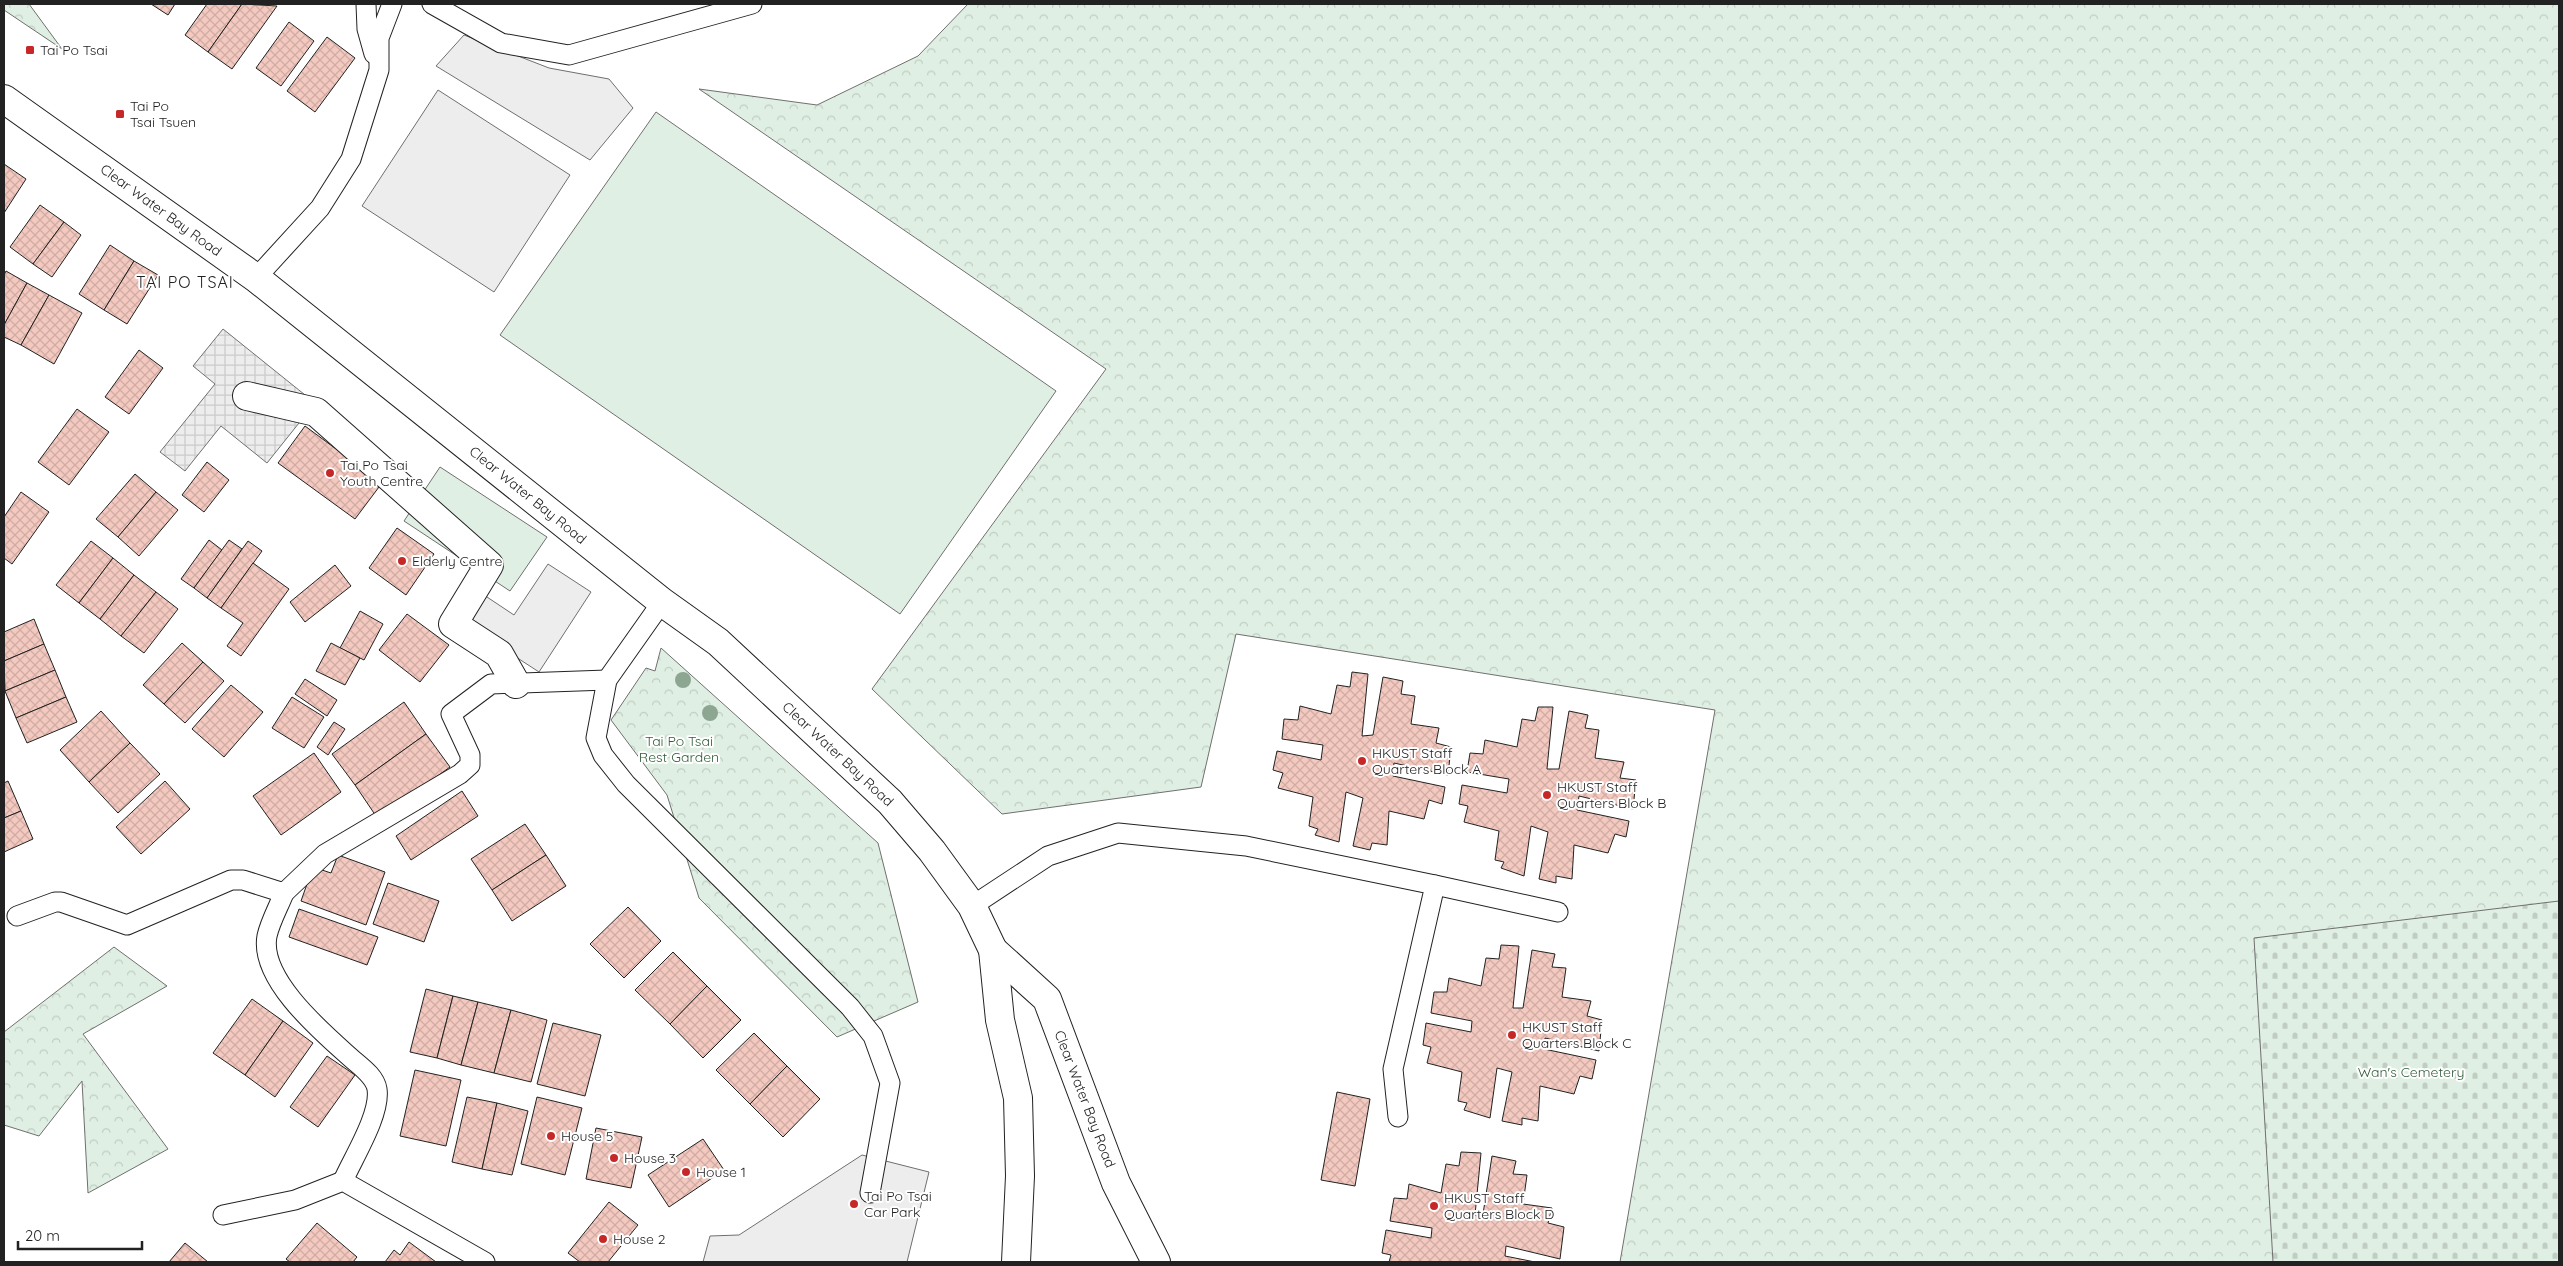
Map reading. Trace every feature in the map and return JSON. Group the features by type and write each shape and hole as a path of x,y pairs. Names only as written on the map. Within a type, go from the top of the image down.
{"main road":[{"name":"Clear Water Bay Road","path":"4,100 256,278 662,602 718,642 890,802 932,851 972,906 993,950 1000,1020 1018,1098 1020,1176 1016,1262"},
{"path":"247,396 316,412 489,565 453,624 499,654 516,684"},
{"name":"Clear Water Bay Road","path":"993,950 1047,999 1116,1183 1156,1262"}],"lane":[{"path":"366,4 367,29 378,70"},
{"path":"256,278 320,208 350,159 378,70 379,38 392,4"},
{"path":"432,4 501,42 569,55 752,4"},
{"path":"662,602 607,680 596,738 603,755 613,770 850,1007 873,1036 890,1084 870,1193"},
{"path":"223,1215 295,1200 343,1181 377,1107 378,1088 370,1075 313,1024 274,973 268,955 267,936 284,893 325,854 460,774 470,765 470,755 451,714 491,684 607,680"},
{"path":"972,906 1048,856 1118,834 1246,846 1558,912"},
{"path":"17,916 55,902 61,902 127,925 231,880 243,880 284,893"},
{"path":"1398,1117 1393,1069 1436,885"},
{"path":"343,1181 485,1262"}],"green space":[{"path":"4,4 29,4 62,49 4,10"},
{"path":"968,4 2559,4 2559,1262 1620,1262 1715,710 1236,634 1201,787 1002,814 872,689 1106,369 699,89 817,105 918,56"},
{"path":"656,112 1056,391 900,614 500,335"},
{"path":"440,467 547,537 510,591 404,521"},
{"name":"Tai Po Tsai Rest Garden","path":"661,648 878,843 918,1002 837,1037 699,898 667,795 611,720 646,668 655,671"},
{"name":"Wan's Cemetery","path":"2559,901 2559,1262 2273,1262 2254,938"},
{"path":"114,947 167,986 83,1034 168,1149 88,1193 82,1081 39,1136 4,1125 4,1032"}],"shaded area":[{"path":"464,35 549,68 609,79 633,108 590,160 436,66"},
{"path":"438,90 570,175 494,292 362,206"},
{"path":"223,329 315,403 267,463 221,426 185,471 160,452 215,384 193,366"},
{"path":"548,564 591,592 539,672 450,614 469,585 514,615"},
{"name":"Tai Po Tsai Car Park","path":"862,1155 929,1172 907,1262 703,1262 710,1236 739,1235"}],"building":[{"path":"151,4 175,4 168,15"},
{"path":"207,4 242,4 208,52 185,35"},
{"path":"242,4 277,6 232,69 208,52"},
{"path":"289,22 314,41 281,86 256,68"},
{"path":"327,37 355,58 315,112 287,91"},
{"path":"4,164 26,179 4,213"},
{"path":"40,205 64,222 33,264 10,247"},
{"path":"64,222 81,235 52,277 33,264"},
{"path":"110,245 134,261 104,310 79,294"},
{"path":"134,261 158,275 127,324 104,310"},
{"path":"6,271 27,283 4,325 4,275"},
{"path":"27,283 49,295 21,345 4,337 4,325"},
{"path":"49,295 82,313 54,364 21,345"},
{"path":"139,350 163,368 129,414 105,397"},
{"path":"77,409 109,432 69,485 38,462"},
{"name":"Tai Po Tsai Youth Centre","path":"305,426 382,483 355,519 278,463"},
{"path":"207,462 229,480 204,512 182,495"},
{"path":"135,474 156,492 118,537 96,519"},
{"path":"21,492 49,512 12,564 4,558 4,517"},
{"path":"156,492 178,510 139,556 118,537"},
{"name":"Elderly Centre","path":"397,528 434,554 406,595 369,568"},
{"path":"209,540 222,550 194,588 181,579"},
{"path":"229,540 242,549 207,598 194,588"},
{"path":"91,541 113,558 79,603 56,585"},
{"path":"248,541 262,551 221,608 207,598"},
{"path":"113,558 134,575 100,619 79,603"},
{"path":"253,563 289,589 241,656 227,646 243,623 221,608"},
{"path":"335,565 351,586 305,622 290,602"},
{"path":"134,575 156,592 121,636 100,619"},
{"path":"156,592 178,609 144,653 121,636"},
{"path":"360,611 383,624 364,660 340,648"},
{"path":"407,614 449,645 420,682 379,650"},
{"path":"34,619 44,644 4,661 4,632"},
{"path":"182,643 203,662 164,704 143,685"},
{"path":"331,643 360,658 345,685 316,671"},
{"path":"44,644 55,670 5,691 4,661"},
{"path":"203,662 224,681 185,723 164,704"},
{"path":"55,670 66,697 16,718 5,691"},
{"name":"HKUST Staff Quarters Block A","path":"1352,672 1368,674 1362,736 1373,735 1383,677 1403,681 1401,694 1415,696 1411,724 1439,728 1436,743 1451,747 1448,775 1394,763 1393,776 1445,787 1442,804 1429,800 1424,819 1389,811 1387,845 1372,843 1370,850 1353,846 1363,798 1346,792 1339,842 1315,835 1318,829 1309,826 1313,797 1278,788 1283,773 1273,770 1277,751 1321,760 1323,745 1282,739 1284,719 1298,720 1300,706 1331,714 1337,685 1350,687"},
{"path":"305,679 337,700 327,716 295,694"},
{"path":"231,685 263,712 224,757 192,729"},
{"path":"66,697 77,722 27,743 16,718"},
{"path":"292,697 324,717 304,748 272,728"},
{"path":"404,702 426,734 355,785 332,754"},
{"name":"HKUST Staff Quarters Block B","path":"1538,707 1553,707 1547,769 1559,769 1569,711 1588,715 1585,728 1599,730 1595,758 1624,762 1620,778 1636,780 1633,809 1579,796 1577,810 1629,821 1626,837 1615,834 1608,853 1574,845 1572,879 1556,876 1556,883 1539,879 1548,832 1531,826 1524,876 1501,868 1504,862 1495,860 1499,831 1464,822 1468,806 1459,804 1462,785 1507,793 1509,779 1467,772 1470,753 1483,754 1485,740 1517,747 1522,719 1535,721"},
{"path":"101,711 130,743 89,782 60,750"},
{"path":"334,722 345,729 328,755 317,747"},
{"path":"426,734 450,767 378,819 355,785"},
{"path":"130,743 160,774 118,813 89,782"},
{"path":"314,753 341,792 281,835 253,796"},
{"path":"8,781 21,811 4,818 4,783"},
{"path":"165,781 190,809 141,854 116,827"},
{"path":"462,791 478,816 411,860 396,836"},
{"path":"21,811 33,839 4,852 4,818"},
{"path":"525,824 546,855 492,890 471,859"},
{"path":"338,855 385,872 366,925 301,901 313,867 331,873"},
{"path":"546,855 566,886 512,921 492,890"},
{"path":"388,883 439,901 424,942 373,924"},
{"path":"628,907 661,941 624,978 590,944"},
{"path":"299,909 378,937 367,965 289,937"},
{"name":"HKUST Staff Quarters Block C","path":"1501,945 1519,946 1513,1008 1523,1008 1532,950 1555,954 1552,967 1566,968 1562,997 1591,1001 1587,1016 1602,1020 1599,1051 1545,1038 1544,1049 1596,1060 1592,1079 1580,1076 1574,1094 1540,1086 1538,1121 1522,1118 1522,1125 1502,1121 1512,1072 1497,1068 1490,1118 1464,1110 1467,1103 1458,1101 1462,1072 1427,1063 1431,1047 1423,1045 1426,1023 1471,1032 1472,1021 1431,1013 1434,992 1447,992 1449,978 1481,986 1486,958 1499,959"},
{"path":"673,952 707,986 670,1024 635,990"},
{"path":"707,986 741,1020 703,1058 670,1024"},
{"path":"426,989 453,996 437,1058 410,1052"},
{"path":"453,996 478,1002 461,1065 437,1058"},
{"path":"252,999 283,1021 245,1075 213,1053"},
{"path":"478,1002 511,1010 494,1073 461,1065"},
{"path":"511,1010 547,1020 531,1082 494,1073"},
{"path":"283,1021 313,1043 275,1097 245,1075"},
{"path":"553,1023 601,1035 585,1096 537,1084"},
{"path":"754,1033 787,1066 750,1104 716,1070"},
{"path":"327,1056 355,1075 318,1127 290,1107"},
{"path":"787,1066 820,1099 783,1137 750,1104"},
{"path":"415,1070 461,1080 446,1146 400,1136"},
{"path":"1337,1092 1370,1099 1355,1186 1321,1180"},
{"path":"467,1097 497,1103 482,1169 452,1162"},
{"name":"House 5","path":"537,1097 582,1108 565,1175 521,1164"},
{"path":"497,1103 528,1111 512,1175 482,1169"},
{"name":"House 3","path":"596,1128 642,1137 631,1188 586,1179"},
{"name":"House 1","path":"703,1139 724,1170 669,1207 648,1175"},
{"name":"HKUST Staff Quarters Block D","path":"1461,1152 1481,1153 1475,1215 1483,1214 1492,1156 1516,1161 1513,1174 1527,1175 1523,1204 1552,1208 1548,1223 1564,1227 1560,1259 1506,1246 1505,1256 1535,1262 1389,1262 1391,1255 1382,1253 1386,1230 1431,1238 1432,1228 1390,1221 1394,1198 1407,1199 1409,1184 1441,1193 1446,1164 1459,1166"},
{"name":"House 2","path":"609,1202 638,1225 608,1262 580,1262 568,1253"},
{"path":"317,1223 357,1257 353,1262 290,1262 286,1259"},
{"path":"409,1242 436,1262 385,1262 394,1250 400,1255"},
{"path":"185,1243 208,1262 169,1262"}],"place":[{"name":"Tai Po Tsai","path":"30,50"},
{"name":"Tai Po Tsai Tsuen","path":"120,114"},
{"name":"Tai Po Tsai Youth Centre","path":"330,473"},
{"name":"Elderly Centre","path":"402,561"},
{"name":"HKUST Staff Quarters Block A","path":"1362,761"},
{"name":"HKUST Staff Quarters Block B","path":"1547,795"},
{"name":"HKUST Staff Quarters Block C","path":"1512,1035"},
{"name":"House 5","path":"551,1136"},
{"name":"House 3","path":"614,1158"},
{"name":"House 1","path":"686,1172"},
{"name":"Tai Po Tsai Car Park","path":"854,1204"},
{"name":"HKUST Staff Quarters Block D","path":"1434,1206"},
{"name":"House 2","path":"603,1239"}],"district":[{"name":"TAI PO TSAI","path":"185,282"}]}
